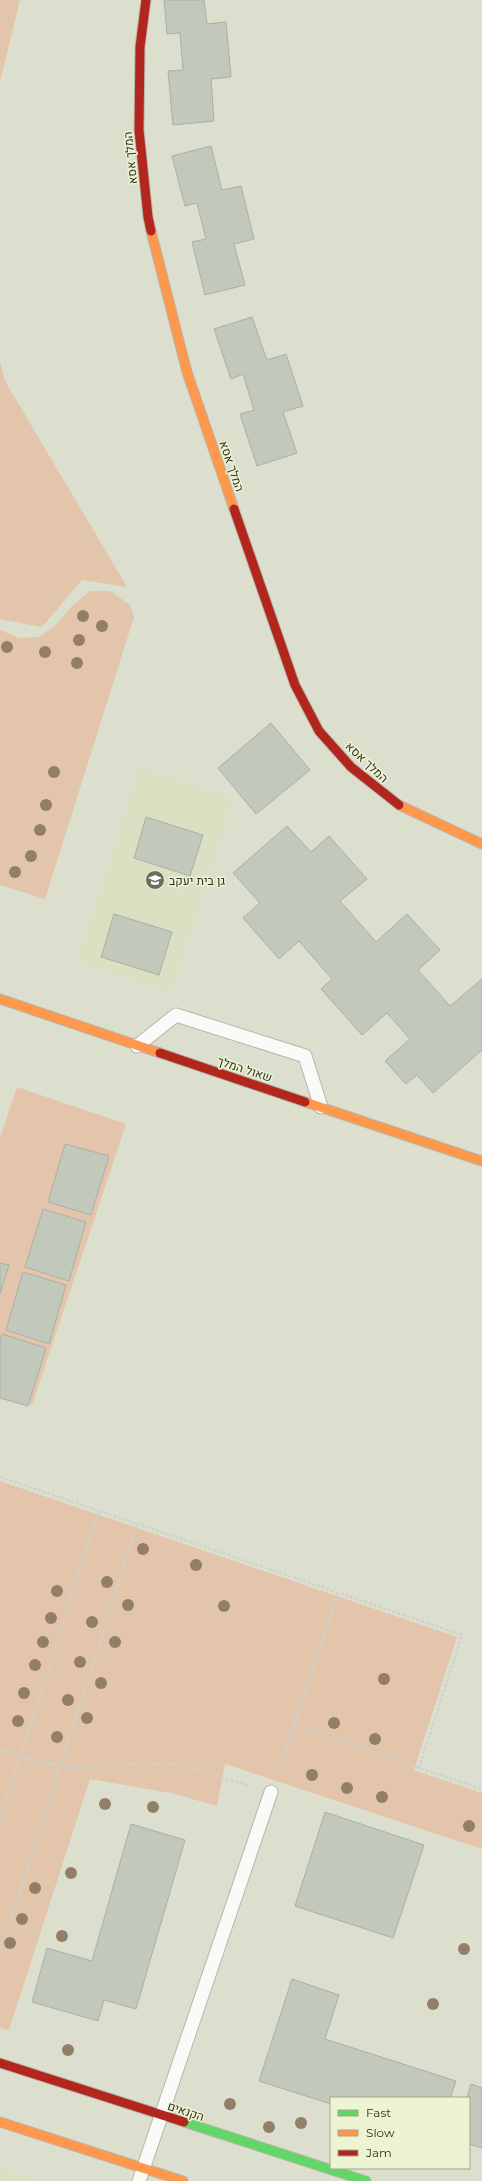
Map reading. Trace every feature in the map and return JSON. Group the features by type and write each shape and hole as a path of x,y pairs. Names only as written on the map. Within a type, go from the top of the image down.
{"street":[{"name":"המלך אסא","path":"146,0 140,47 139,130 148,217 187,372 295,685 319,731 351,767 394,803 482,844"},
{"name":"שאול המלך","path":"0,1000 482,1161"},
{"name":"הקנאים","path":"0,2063 366,2181"},
{"path":"0,2122 142,2175 182,2181"}],"lane":[{"path":"137,1046 176,1015 305,1056 321,1107"},
{"path":"142,2175 271,1792"}],"path":[{"path":"0,1477 462,1635 419,1768"},
{"path":"0,1819 99,1511"},
{"path":"0,1953 138,1523"},
{"path":"0,1750 20,1757 60,1766 178,1764 271,1792 338,1592"},
{"path":"293,1725 482,1789"}],"shaded area":[{"path":"0,0 20,0 0,81"},
{"path":"0,361 5,381 127,587 82,580 42,627 0,619"},
{"path":"90,591 110,591 130,605 134,617 45,899 0,885 0,630 19,638 39,637 57,624 72,606"},
{"name":"גן בית יעקב","path":"140,767 234,798 170,994 76,962"},
{"path":"17,1087 126,1124 32,1405 0,1394 0,1138"},
{"path":"0,1481 457,1637 414,1770 482,1793 482,1849 225,1764 217,1806 171,1793 90,1779 9,2030 0,2028"},
{"path":"0,2168 40,2181 0,2181"}],"building":[{"path":"164,0 204,0 207,24 226,22 231,77 211,79 214,121 173,125 168,71 183,70 180,33 167,34"},
{"path":"211,146 222,190 241,186 254,239 234,244 245,285 205,295 192,242 206,239 197,203 185,206 172,156"},
{"path":"252,317 267,360 286,354 303,406 283,412 297,453 257,466 240,414 254,410 243,374 231,379 214,329"},
{"path":"271,723 310,770 256,814 218,768"},
{"path":"146,817 203,835 190,876 134,858"},
{"path":"287,826 311,852 329,836 367,879 340,901 376,942 407,914 440,950 418,970 450,1006 482,979 482,1050 433,1093 417,1075 406,1084 385,1061 410,1039 387,1013 362,1035 321,989 332,979 299,941 279,959 243,918 260,903 233,873"},
{"path":"114,914 172,932 159,975 101,957"},
{"path":"65,1144 109,1156 91,1215 48,1202"},
{"path":"43,1209 86,1222 69,1281 25,1267"},
{"path":"0,1263 9,1265 0,1294"},
{"path":"23,1272 66,1285 49,1344 6,1330"},
{"path":"2,1334 46,1348 28,1406 0,1398 0,1342"},
{"path":"325,1812 424,1845 393,1938 295,1906"},
{"path":"131,1824 185,1840 136,2009 104,2000 98,2021 32,2002 47,1948 92,1961"},
{"path":"292,1979 339,1995 325,2039 456,2081 450,2097 330,2097 330,2104 259,2081"},
{"path":"471,2084 482,2088 482,2148 470,2144 470,2097 467,2097"}],"traffic: fast":[{"path":"184,2122 366,2181"}],"traffic: slow":[{"path":"151,231 187,372 234,509"},
{"path":"399,805 482,844"},
{"path":"0,999 160,1053"},
{"path":"305,1102 482,1161"},
{"path":"0,2122 183,2181"}],"traffic: jam":[{"path":"146,0 140,47 139,130 148,217 151,231"},
{"path":"234,509 295,685 319,731 351,767 399,805"},
{"path":"160,1053 305,1102"},
{"path":"0,2063 184,2122"}],"place":[{"name":"גן בית יעקב","path":"155,880"}]}
